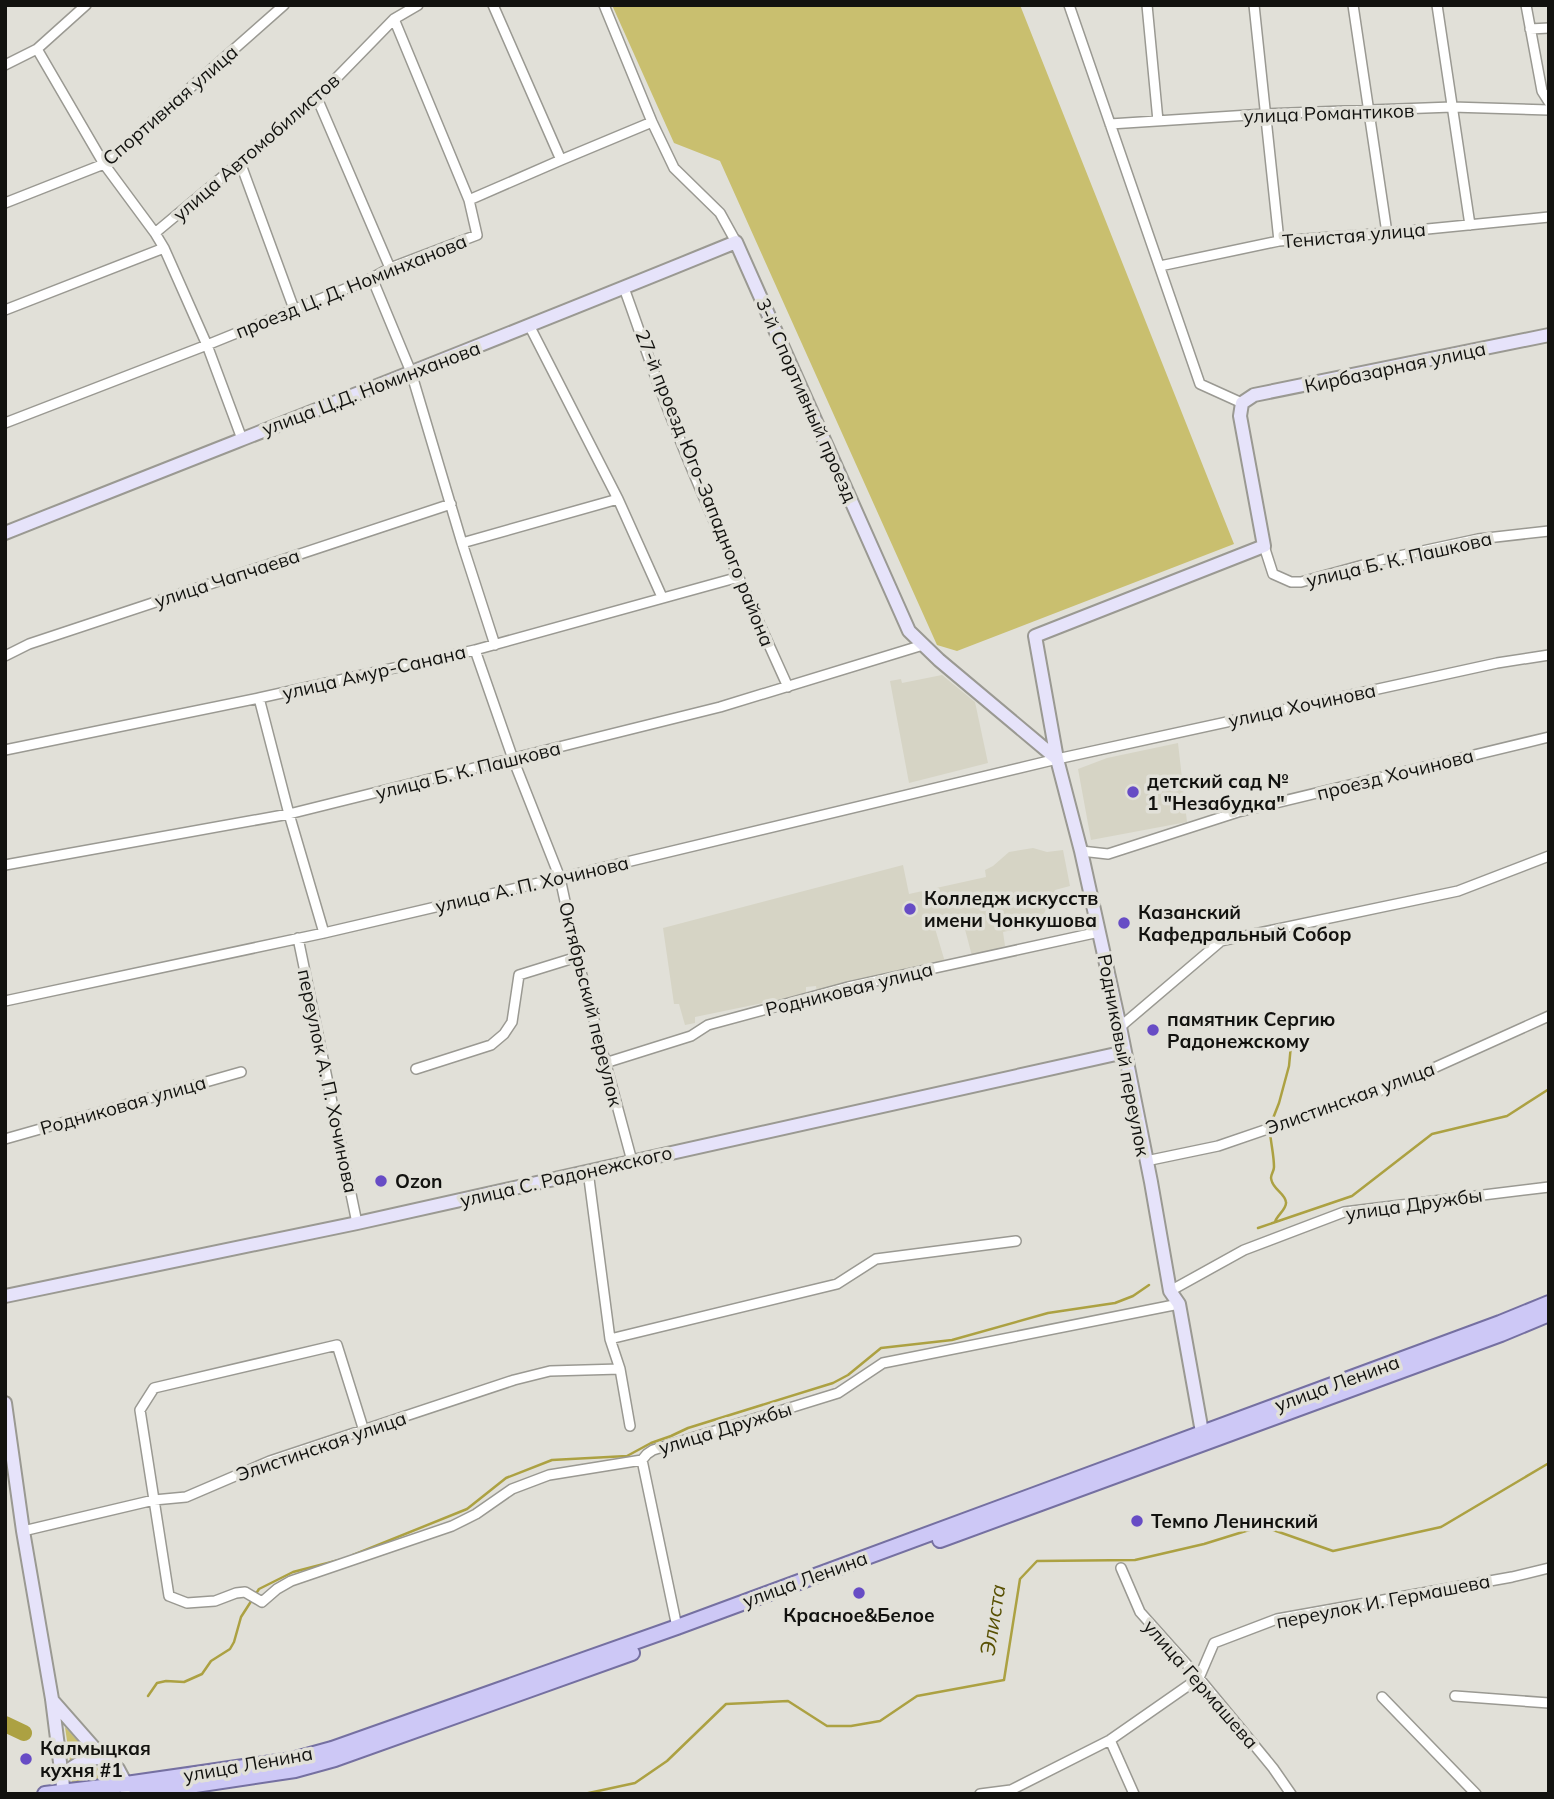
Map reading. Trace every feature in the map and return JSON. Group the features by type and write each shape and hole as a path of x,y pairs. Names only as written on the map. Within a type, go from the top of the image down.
{"main road":[{"name":"улица Ленина","path":"45,1794 130,1791 295,1770 347,1756 1204,1438 1549,1303"},
{"name":"улица Ленина","path":"130,1791 318,1753 1502,1334 1549,1314"}],"street":[{"path":"5,65 37,49 86,5"},
{"name":"Спортивная улица","path":"5,203 104,164 285,5"},
{"name":"улица Автомобилистов","path":"156,233 317,98 394,19 418,5"},
{"path":"493,5 561,160"},
{"name":"3-й Спортивный проезд","path":"604,5 674,168 720,213 736,242 909,631 939,660 1057,759"},
{"path":"1069,5 1200,384 1242,403 1240,416 1264,546"},
{"path":"1147,5 1158,121"},
{"path":"1254,5 1279,241"},
{"path":"1353,5 1387,233"},
{"path":"1437,5 1470,225"},
{"path":"1526,5 1542,91 1549,102"},
{"path":"394,19 469,200 652,122"},
{"path":"1530,29 1549,28"},
{"path":"37,49 104,164 156,233 164,248 207,345 242,439"},
{"path":"317,98 390,268"},
{"name":"улица Романтиков","path":"1110,124 1265,114 1452,107 1549,110"},
{"path":"240,162 294,309"},
{"name":"проезд Ц. Д. Номинханова","path":"5,423 207,345 372,278 390,268 477,235 469,200"},
{"name":"Тенистая улица","path":"1160,266 1279,241 1549,217"},
{"name":"улица Ц.Д. Номинханова","path":"5,533 530,327 736,242"},
{"path":"5,310 164,248"},
{"path":"372,278 411,372 495,645"},
{"name":"27-й проезд Юго-Западного района","path":"624,288 662,392 788,687"},
{"path":"530,327 618,499 662,597"},
{"name":"Кирбазарная улица","path":"1242,403 1254,396 1549,335"},
{"path":"462,543 618,499"},
{"name":"улица Чапчаева","path":"5,656 29,644 451,503"},
{"name":"улица Б. К. Пашкова","path":"1264,546 1273,574 1291,582 1301,582 1385,559 1478,539 1549,531"},
{"name":"Родниковый переулок","path":"1204,1438 1179,1304 1170,1291 1120,1027 1081,851 1057,759 1035,636 1264,546"},
{"name":"улица Амур-Санана","path":"5,750 475,650 739,577"},
{"name":"улица Б. К. Пашкова","path":"5,865 289,814 720,707 923,645"},
{"name":"Октябрьский переулок","path":"475,650 513,759 560,878 577,957 632,1161"},
{"name":"улица Хочинова","path":"1057,759 1497,663 1549,655"},
{"path":"259,698 324,933"},
{"name":"проезд Хочинова","path":"1081,851 1108,854 1238,812 1549,737"},
{"name":"улица А. П. Хочинова","path":"5,1002 324,933 1057,759"},
{"path":"1120,1027 1221,941 1458,891 1549,856"},
{"name":"Родниковая улица","path":"605,1063 691,1036 708,1025 848,986 1099,932"},
{"name":"переулок А. П. Хочинова","path":"298,938 357,1223"},
{"path":"416,1069 491,1045 504,1034 512,1022 519,975 577,957"},
{"name":"Элистинская улица","path":"1146,1161 1218,1146 1395,1084 1549,1016"},
{"name":"улица С. Радонежского","path":"5,1296 357,1223 1125,1052"},
{"name":"Родниковая улица","path":"5,1139 241,1072"},
{"path":"588,1171 610,1339 620,1369 630,1426"},
{"name":"улица Дружбы","path":"1170,1291 1244,1250 1344,1212 1549,1187"},
{"path":"610,1339 837,1284 876,1259 1016,1241"},
{"name":"улица Дружбы","path":"155,1500 169,1596 187,1604 215,1601 246,1592 262,1602 291,1581 452,1526 476,1514 512,1489 549,1475 642,1460 653,1450 838,1393 883,1363 1179,1304"},
{"path":"155,1500 140,1410 154,1388 337,1345 364,1431"},
{"name":"Элистинская улица","path":"23,1531 155,1500 186,1497 270,1461 514,1380 550,1371 620,1369"},
{"path":"5,1403 23,1531 52,1699 64,1793"},
{"path":"642,1460 677,1627"},
{"name":"улица Гермашева","path":"1121,1568 1140,1612 1199,1678 1291,1794"},
{"name":"переулок И. Гермашева","path":"1199,1678 1214,1643 1277,1619 1549,1568"},
{"path":"980,1794 1012,1792 1110,1740 1199,1678"},
{"path":"1455,1696 1549,1703"},
{"path":"1382,1697 1476,1794"},
{"path":"52,1699 103,1758 118,1769 130,1791"},
{"path":"1110,1740 1134,1794"},
{"path":"62,1775 75,1764 92,1757 103,1758"}],"shaded area":[{"path":"612,5 1020,5 1234,544 957,651 937,645 720,161 674,143"},
{"path":"942,675 975,702 988,763 909,783 890,681 901,679 902,683"},
{"name":"детский сад № 1 \"Незабудка\"","path":"1178,743 1187,822 1091,840 1078,769 1107,758"},
{"path":"1033,848 1047,852 1063,850 1070,886 1055,890 1039,924 1003,932 1005,946 972,956 962,918 934,925 945,962 863,979 817,992 816,986 806,987 806,994 695,1017 695,1023 685,1025 679,1004 674,1004 663,928 903,865 909,894 986,877 985,870 1009,852"},
{"path":"65,1727 88,1752 70,1761"},
{"path":"91,1767 107,1770 119,1781 71,1786 75,1776"}],"waterway":[{"path":"1270,1126 1289,1066 1291,1045"},
{"path":"1258,1228 1352,1196 1432,1134 1507,1116 1549,1089"},
{"path":"1270,1132 1274,1167 1271,1178 1286,1202 1275,1222"},
{"path":"353,1555 467,1509 506,1478 552,1460 627,1456 688,1428 833,1383 848,1375 881,1348 952,1340 1048,1313 1115,1303 1133,1296 1149,1285"},
{"name":"Элиста","path":"584,1794 635,1783 667,1761 726,1704 788,1701 827,1726 851,1726 880,1721 917,1696 1004,1680 1020,1579 1037,1561 1135,1560 1204,1544 1262,1526 1333,1551 1441,1527 1549,1463"},
{"path":"148,1696 157,1683 184,1682 202,1674 211,1661 230,1649 241,1617 259,1589 293,1572 343,1559"},
{"name":"Элиста","path":"5,1724 24,1733"}],"place":[{"name":"детский сад № 1 \"Незабудка\"","path":"1133,792"},
{"name":"Колледж искусств имени Чонкушова","path":"910,909"},
{"name":"Казанский Кафедральный Собор","path":"1124,923"},
{"name":"памятник Сергию Радонежскому","path":"1153,1030"},
{"name":"Ozon","path":"381,1181"},
{"name":"Темпо Ленинский","path":"1137,1521"},
{"name":"Красное&Белое","path":"859,1593"},
{"name":"Калмыцкая кухня #1","path":"26,1759"}]}
